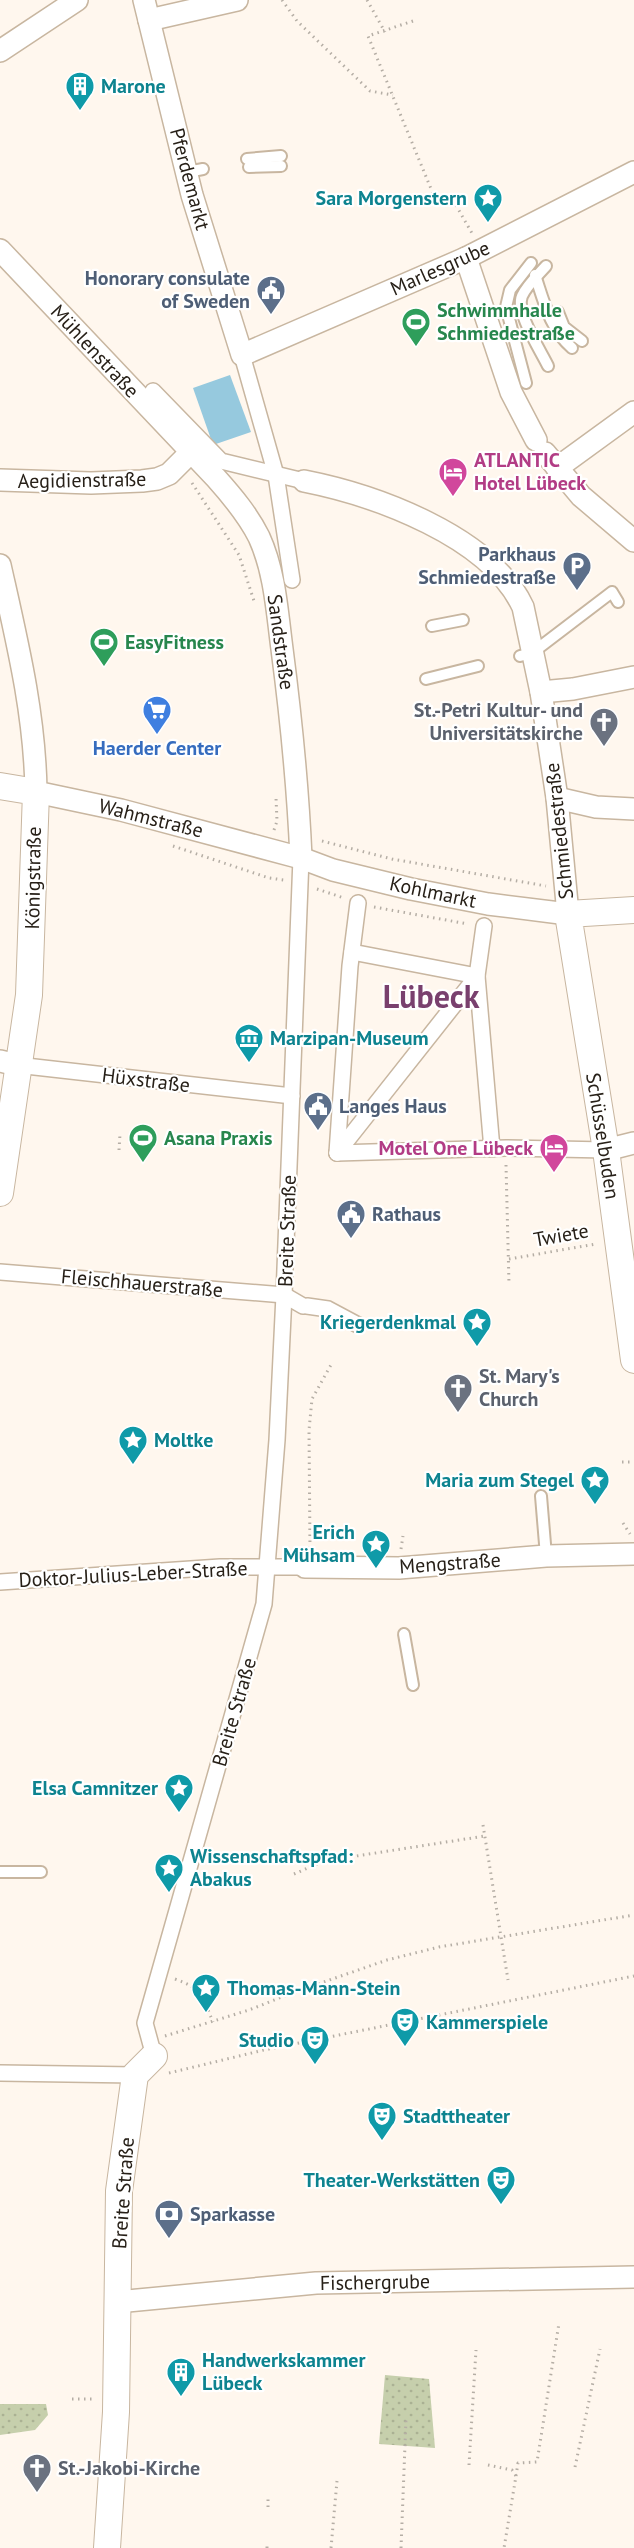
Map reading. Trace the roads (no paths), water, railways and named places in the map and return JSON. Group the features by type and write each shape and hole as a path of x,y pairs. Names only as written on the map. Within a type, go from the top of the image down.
{"street":[{"path":"0,51 77,0"},
{"path":"147,10 237,0"},
{"name":"Pferdemarkt","path":"147,10 195,170 242,355"},
{"name":"Marlesgrube","path":"242,355 474,254 634,172"},
{"name":"Mühlenstraße","path":"0,250 164,413 185,458"},
{"path":"474,254 511,392 545,457 581,496 634,541"},
{"path":"242,355 276,475 292,580"},
{"name":"Schmiedestraße","path":"153,391 164,413 221,460 276,475 331,486 387,504 431,524 477,554 509,584 526,655 541,692 557,798 566,902"},
{"path":"545,457 634,412"},
{"name":"Aegidienstraße","path":"0,480 91,483 142,481 158,479 185,458"},
{"name":"Sandstraße","path":"185,458 237,501 267,557 277,610 289,704 301,858"},
{"name":"Königstraße","path":"0,565 26,678 33,727 36,792 29,995 9,1063 0,1193"},
{"path":"541,692 573,689 634,677"},
{"name":"Wahmstraße","path":"0,786 121,810 301,858"},
{"path":"557,798 597,807 634,809"},
{"name":"Kohlmarkt","path":"301,858 333,870 411,889 488,904 566,902"},
{"name":"Breite Straße","path":"152,2048 145,2023 264,1605 277,1440 301,858"},
{"path":"566,902 634,910"},
{"name":"Schüsselbuden","path":"566,902 631,1304 634,1360"},
{"path":"337,1153 352,952 358,903"},
{"path":"484,926 477,976 499,1148"},
{"path":"352,952 477,976"},
{"path":"337,1153 477,976"},
{"name":"Hüxstraße","path":"9,1063 292,1096"},
{"path":"337,1153 499,1148 606,1150 634,1143"},
{"name":"Fleischhauerstraße","path":"0,1272 284,1295"},
{"path":"284,1295 305,1306 328,1309 358,1325"},
{"name":"Mengstraße","path":"267,1567 305,1567 400,1575 546,1556 634,1554"},
{"name":"Doktor-Julius-Leber-Straße","path":"0,1582 220,1567 267,1567"},
{"path":"0,2073 135,2075 152,2048"},
{"name":"Breite Straße","path":"107,2548 116,2412 119,2191 135,2075"},
{"name":"Fischergrube","path":"117,2302 316,2283 634,2277"}],"lane":[{"path":"248,163 281,161"},
{"path":"526,383 506,306 510,290 531,263 553,326 558,335 572,348"},
{"path":"546,266 523,295 520,304 548,366"},
{"path":"558,312 564,327 582,341"},
{"path":"526,655 612,592 618,602"},
{"path":"432,626 463,620"},
{"path":"426,679 478,666"},
{"path":"541,1496 546,1556"},
{"path":"404,1634 413,1685"},
{"path":"0,1872 41,1872"}],"water":[{"path":"230,375 251,432 213,445 193,388"}],"place":[{"name":"Marone","path":"80,112"},
{"name":"Sara Morgenstern","path":"488,224"},
{"name":"Honorary consulate of Sweden","path":"271,316"},
{"name":"Schwimmhalle Schmiedestraße","path":"416,348"},
{"name":"ATLANTIC Hotel Lübeck","path":"453,498"},
{"name":"Parkhaus Schmiedestraße","path":"577,592"},
{"name":"EasyFitness","path":"104,668"},
{"name":"Haerder Center","path":"157,736"},
{"name":"St.-Petri Kultur- und Universitätskirche","path":"604,748"},
{"name":"Marzipan-Museum","path":"249,1064"},
{"name":"Langes Haus","path":"318,1132"},
{"name":"Asana Praxis","path":"143,1164"},
{"name":"Motel One Lübeck","path":"554,1174"},
{"name":"Rathaus","path":"351,1240"},
{"name":"Kriegerdenkmal","path":"477,1348"},
{"name":"St. Mary's Church","path":"458,1414"},
{"name":"Moltke","path":"133,1466"},
{"name":"Maria zum Stegel","path":"595,1506"},
{"name":"Erich Mühsam","path":"376,1570"},
{"name":"Elsa Camnitzer","path":"179,1814"},
{"name":"Wissenschaftspfad: Abakus","path":"169,1894"},
{"name":"Thomas-Mann-Stein","path":"206,2014"},
{"name":"Kammerspiele","path":"405,2048"},
{"name":"Studio","path":"315,2066"},
{"name":"Stadttheater","path":"382,2142"},
{"name":"Theater-Werkstätten","path":"501,2206"},
{"name":"Sparkasse","path":"169,2240"},
{"name":"Handwerkskammer Lübeck","path":"181,2398"},
{"name":"St.-Jakobi-Kirche","path":"37,2494"}],"district":[{"name":"Lübeck","path":"431,996"}]}
